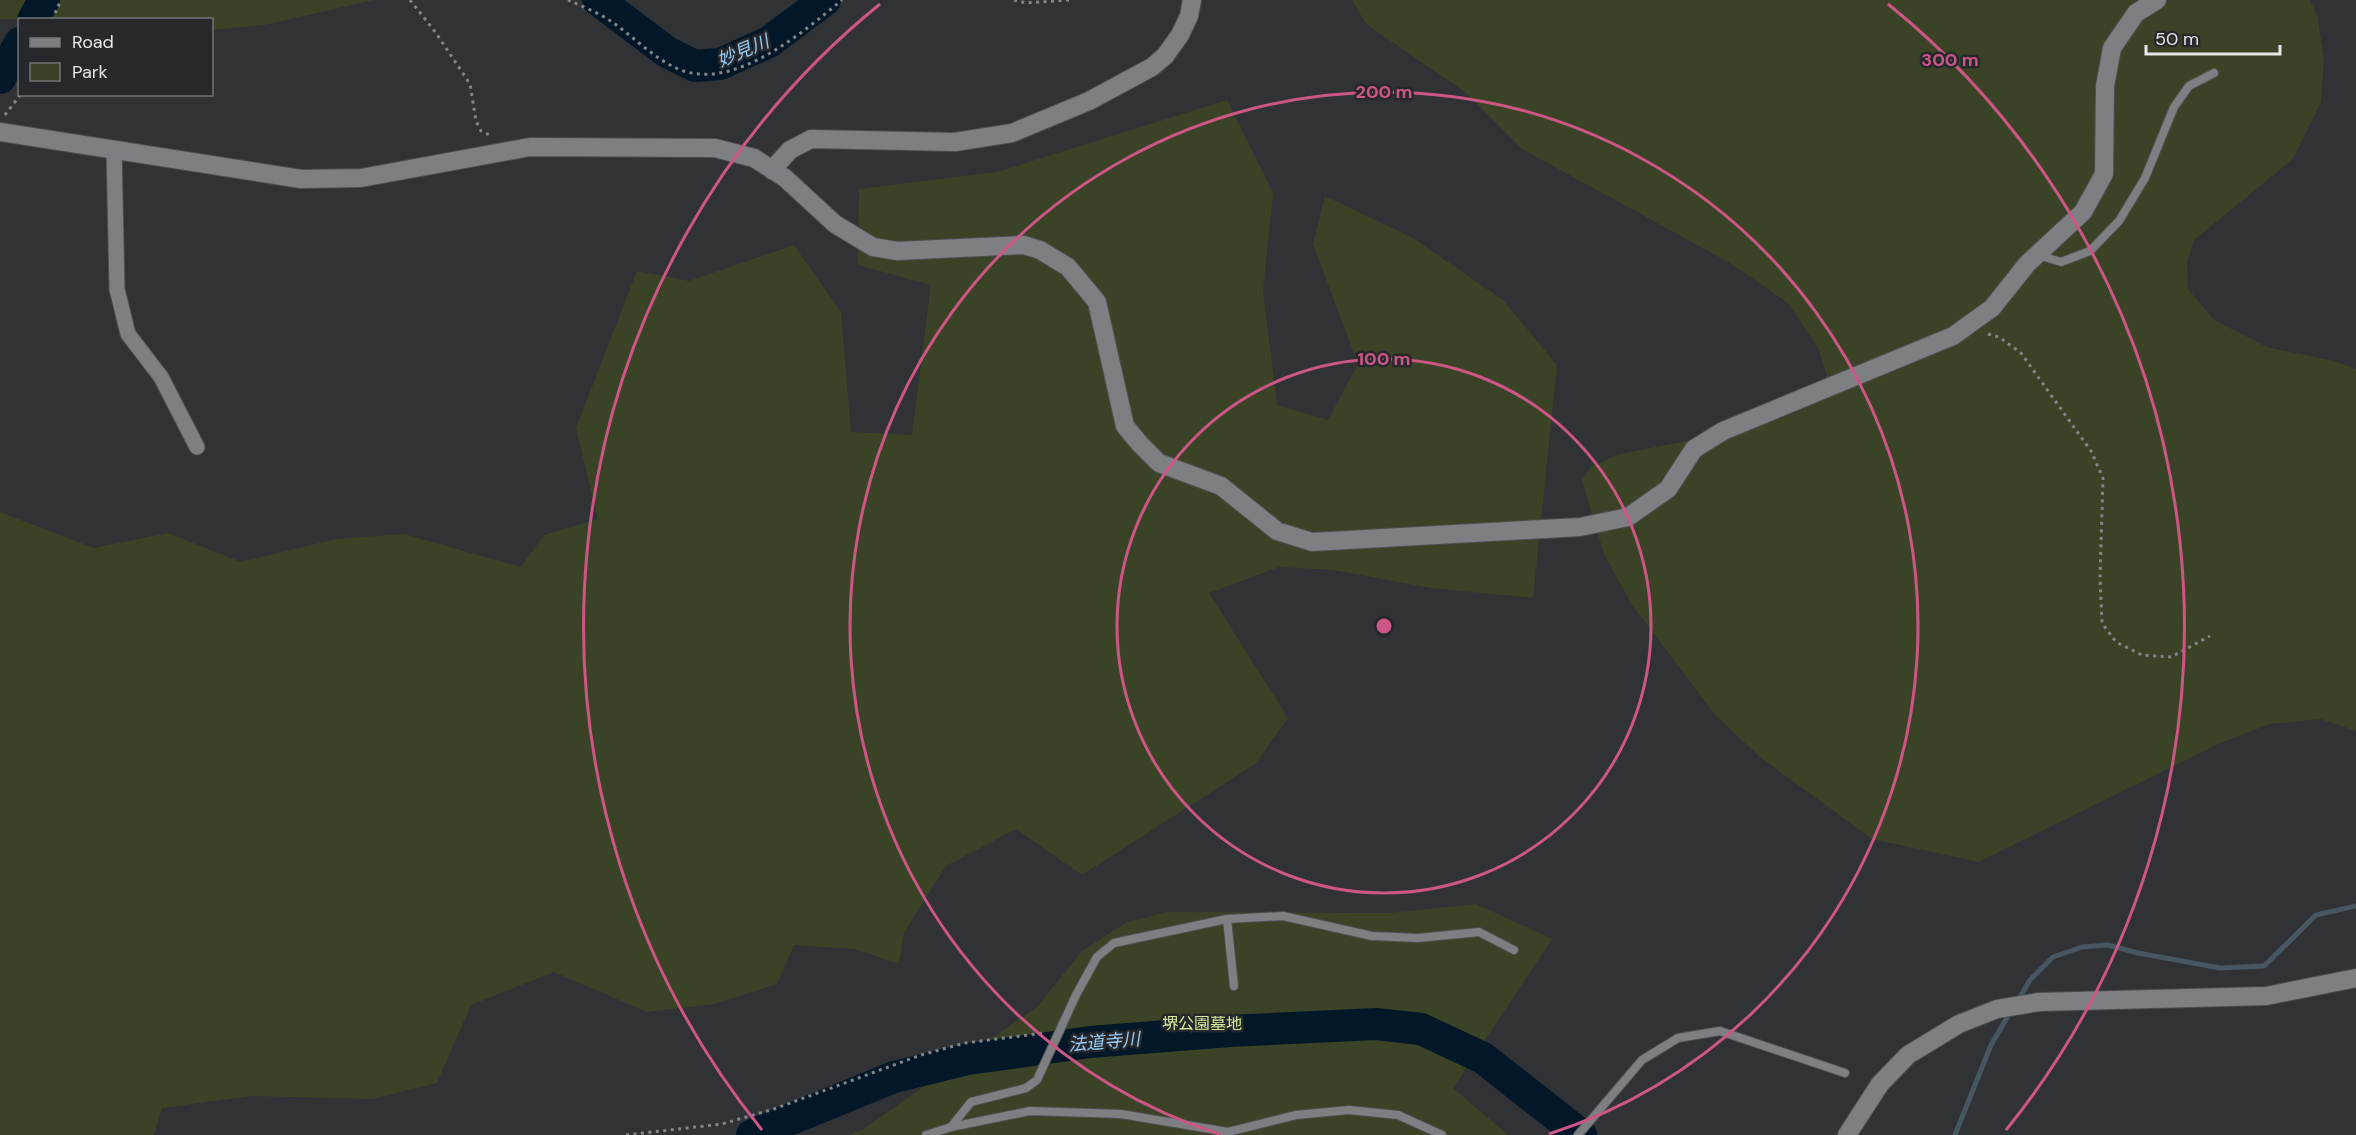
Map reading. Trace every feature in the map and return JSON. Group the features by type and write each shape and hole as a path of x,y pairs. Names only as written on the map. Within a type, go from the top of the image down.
{"street":[{"path":"772,170 790,150 811,139 955,142 1012,133 1089,101 1152,67 1165,56 1180,35 1189,16 1192,0"},
{"path":"0,132 301,178 361,178 530,147 715,148 754,158 785,178 835,224 873,248 897,251 1024,245 1040,250 1068,267 1096,302 1125,426 1159,463 1221,486 1277,531 1312,542 1580,527 1628,517 1668,489 1694,449 1723,431 1953,336 1992,308 2026,264 2084,212 2104,174 2105,86 2112,48 2136,13 2157,0"},
{"path":"114,150 117,289 128,334 161,376 196,447"},
{"path":"1847,1135 1880,1084 1908,1055 1959,1024 1997,1009 2039,1002 2266,996 2356,978"}],"lane":[{"path":"2037,254 2061,262 2090,251 2105,236 2119,221 2145,178 2174,107 2189,86 2214,73"},
{"path":"951,1126 971,1102 1026,1088 1037,1080 1058,1032 1097,957 1114,943 1227,919 1283,916 1372,936 1418,938 1479,932 1514,950"},
{"path":"1227,919 1234,986"},
{"path":"1578,1135 1642,1060 1678,1038 1720,1031 1845,1072"},
{"path":"926,1135 951,1126 1030,1111 1120,1114 1228,1132 1296,1115 1349,1110 1398,1115 1442,1135"}],"path":[{"path":"53,18 61,0"},
{"path":"410,0 436,33 470,84 476,121 481,131 492,136 501,136"},
{"path":"568,0 607,18 674,68 690,74 703,75 747,65 769,54 817,21 842,0"},
{"path":"1014,0 1026,3 1069,0"},
{"path":"0,122 20,96"},
{"path":"1964,328 1999,337 2020,353 2091,452 2103,478 2100,577 2102,623 2116,642 2142,655 2171,657 2210,636"},
{"path":"626,1135 722,1124 774,1109 932,1052 965,1043 1058,1032"}],"green space":[{"path":"0,0 374,0 264,25 213,30 213,18 0,19"},
{"path":"1352,0 2310,0 2317,15 2324,59 2321,102 2293,159 2194,240 2187,262 2188,289 2214,320 2267,347 2334,361 2356,369 2356,731 2321,719 2270,724 2220,743 1979,862 1872,839 1760,757 1717,717 1632,605 1604,554 1582,480 1592,466 1620,454 1762,424 1797,412 1818,392 1827,375 1818,348 1788,303 1730,263 1522,149 1465,92 1366,24"},
{"path":"1227,100 1273,193 1263,291 1277,405 1328,420 1358,364 1313,244 1325,196 1413,238 1503,300 1557,365 1533,598 1431,588 1334,570 1279,567 1209,593 1288,718 1255,764 1082,875 1016,829 946,866 904,932 899,964 855,949 794,945 777,984 714,1004 647,1012 554,972 471,1005 437,1083 372,1099 253,1096 162,1108 154,1135 0,1135 0,512 94,548 168,533 241,562 336,539 404,534 521,567 544,535 598,519 576,428 637,271 689,281 794,245 841,312 851,432 912,435 931,285 858,265 859,189 997,172"},
{"name":"堺公園墓地","path":"1476,904 1552,939 1453,1088 1508,1135 848,1135 862,1130 1038,1006 1082,951 1127,922 1168,912 1389,913"}],"waterway":[{"name":"妙見川","path":"34,18 44,0"},
{"name":"妙見川","path":"598,0 667,52 695,66 720,64 769,42 825,0"},
{"name":"妙見川","path":"0,78 18,46"},
{"path":"2018,1000 2030,980 2053,957 2082,947 2108,945 2138,953 2220,968 2264,966 2316,915 2356,906"},
{"path":"1955,1135 1991,1045 2011,1011"},
{"name":"法道寺川","path":"752,1135 894,1077 968,1059 1090,1042 1230,1031 1376,1024 1421,1029 1483,1058 1581,1135"}]}
